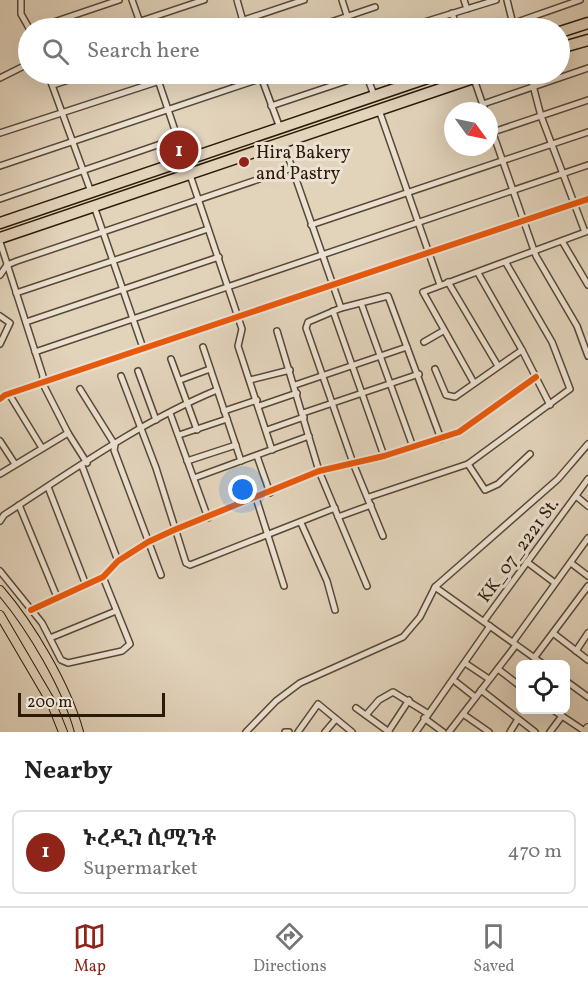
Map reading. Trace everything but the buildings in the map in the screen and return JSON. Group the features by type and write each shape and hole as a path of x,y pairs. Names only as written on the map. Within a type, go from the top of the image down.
{"highway":[{"path":"570,29 588,23"},
{"path":"570,45 588,39"},
{"path":"0,223 408,84"},
{"path":"0,240 450,84"}],"main road":[{"path":"0,590 37,643 74,714 79,732"},
{"path":"0,615 51,702 63,732"}],"street":[{"path":"21,0 23,18"},
{"path":"65,18 118,0"},
{"path":"132,0 139,18"},
{"path":"152,18 204,0"},
{"path":"237,0 242,18"},
{"path":"252,18 304,0"},
{"path":"342,0 347,17"},
{"path":"464,0 467,9"},
{"path":"436,18 495,0"},
{"path":"507,0 511,18"},
{"path":"534,18 580,0"},
{"path":"344,18 375,7"},
{"path":"452,13 454,18"},
{"path":"570,74 588,68"},
{"path":"0,78 18,69"},
{"path":"56,84 53,85 61,112 91,192"},
{"path":"0,133 149,84"},
{"path":"159,84 238,316 242,329 238,346 272,450"},
{"path":"0,166 238,84"},
{"path":"264,84 280,128"},
{"path":"271,106 336,84"},
{"path":"370,84 374,95"},
{"path":"476,84 482,102"},
{"path":"489,102 539,84"},
{"path":"474,383 423,295 426,290 587,232 574,204 533,86"},
{"path":"498,130 588,100"},
{"path":"378,109 440,285"},
{"path":"311,225 588,132"},
{"path":"0,199 178,138"},
{"path":"283,142 341,308"},
{"path":"498,149 525,219 534,251 577,326 588,356"},
{"path":"35,352 588,165"},
{"path":"0,275 7,265 292,168"},
{"path":"0,397 588,199"},
{"path":"94,206 143,348"},
{"path":"16,293 208,229"},
{"path":"0,240 43,375 42,382 85,464 118,561"},
{"path":"562,241 588,285"},
{"path":"26,322 219,257"},
{"path":"369,497 468,464 567,394 570,384 552,342 506,263"},
{"path":"478,273 550,405"},
{"path":"448,282 498,366"},
{"path":"383,536 369,497 353,463 325,375 306,325 341,308 388,296 419,374 441,439"},
{"path":"361,303 413,447"},
{"path":"333,311 384,456"},
{"path":"0,316 10,323 0,344"},
{"path":"277,331 319,471 367,586"},
{"path":"424,342 443,332"},
{"path":"203,347 241,461"},
{"path":"295,385 407,347"},
{"path":"435,369 450,398 522,350"},
{"path":"171,359 196,430"},
{"path":"180,380 210,369"},
{"path":"250,380 290,370"},
{"path":"138,371 156,420"},
{"path":"267,430 334,403 419,374"},
{"path":"121,376 173,518 174,530 184,560 190,565 335,508"},
{"path":"31,610 103,577 118,561 148,542 174,530 319,471 384,456 441,439 465,428 536,377"},
{"path":"80,389 114,445 161,575"},
{"path":"0,521 4,515 19,505 140,429 187,402 217,390"},
{"path":"224,411 297,393"},
{"path":"9,394 42,448"},
{"path":"170,412 208,518"},
{"path":"179,435 227,419"},
{"path":"0,474 68,433"},
{"path":"194,478 309,436"},
{"path":"0,441 15,464"},
{"path":"246,732 276,701 300,683 403,637 417,622 435,587 558,479 588,444"},
{"path":"188,461 236,445"},
{"path":"468,464 485,490 498,484 530,454"},
{"path":"257,456 270,492"},
{"name":"KK_07_2221 St.","path":"484,621 588,479"},
{"path":"48,487 86,585"},
{"path":"576,496 588,506"},
{"path":"256,498 284,586"},
{"path":"19,505 57,597"},
{"path":"338,517 371,505"},
{"path":"0,508 4,515"},
{"path":"301,523 327,581 335,610"},
{"path":"449,732 498,669 588,538"},
{"path":"527,562 555,583"},
{"path":"571,563 588,576"},
{"path":"0,571 31,610 64,662 122,651 130,644 103,577"},
{"path":"534,658 588,586"},
{"path":"435,587 537,660"},
{"path":"50,638 116,611"},
{"path":"416,732 425,715 490,626"},
{"path":"553,633 588,660"},
{"path":"576,651 588,633"},
{"path":"465,663 489,680"},
{"path":"498,669 516,683"},
{"path":"456,681 475,697"},
{"path":"570,684 588,697"},
{"path":"481,690 535,732"},
{"path":"366,716 387,693 399,694 410,700 443,732"},
{"path":"356,708 388,732 410,700"},
{"path":"298,732 318,704 352,732"},
{"path":"463,714 489,732"},
{"path":"559,714 586,731"},
{"path":"550,732 562,716"},
{"path":"326,732 336,718"},
{"path":"510,732 518,719"}],"cycle path":[{"path":"0,399 5,395 588,199"},
{"path":"31,610 103,577 118,561 148,542 174,530 319,471 384,456 459,432 536,377"}],"place":[{"name":"ኑረዲን ሲሚንቶ","path":"179,150"},
{"name":"Hira Bakery and Pastry","path":"244,162"}]}
